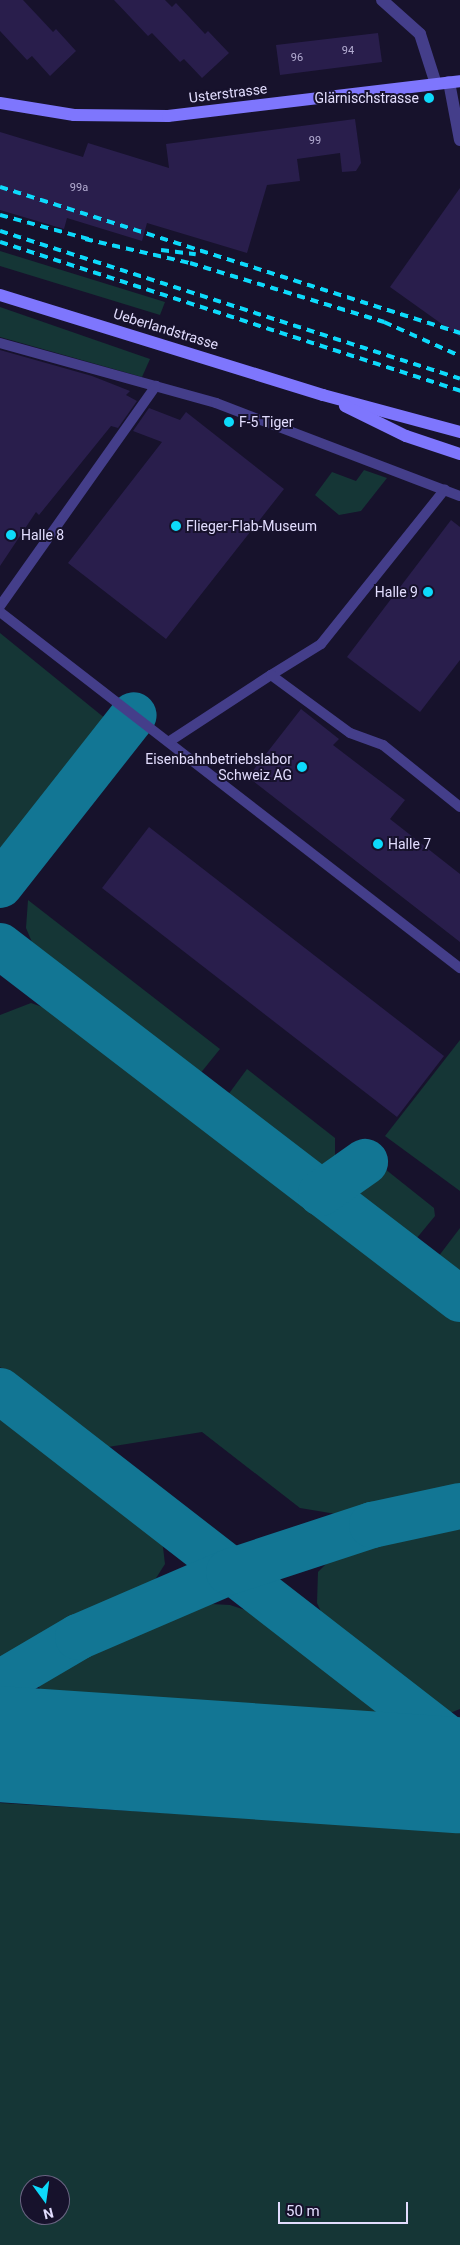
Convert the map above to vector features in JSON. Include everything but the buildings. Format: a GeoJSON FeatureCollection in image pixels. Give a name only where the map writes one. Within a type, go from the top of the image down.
{"type":"FeatureCollection","features":[{"type":"Feature","properties":{"kind":"main road","name":"Usterstrasse"},"geometry":{"type":"LineString","coordinates":[[0,103],[74,115],[168,116],[449,82]]}},
{"type":"Feature","properties":{"kind":"main road","name":"Ueberlandstrasse"},"geometry":{"type":"LineString","coordinates":[[0,295],[323,394],[460,432]]}},
{"type":"Feature","properties":{"kind":"main road","name":"Ueberlandstrasse"},"geometry":{"type":"LineString","coordinates":[[323,394],[406,436],[460,454]]}},
{"type":"Feature","properties":{"kind":"street"},"geometry":{"type":"LineString","coordinates":[[382,0],[420,34],[449,82],[460,140]]}},
{"type":"Feature","properties":{"kind":"lane"},"geometry":{"type":"LineString","coordinates":[[0,343],[216,403],[460,496]]}},
{"type":"Feature","properties":{"kind":"lane"},"geometry":{"type":"LineString","coordinates":[[0,606],[156,386]]}},
{"type":"Feature","properties":{"kind":"lane"},"geometry":{"type":"LineString","coordinates":[[170,741],[321,644],[445,489]]}},
{"type":"Feature","properties":{"kind":"lane"},"geometry":{"type":"LineString","coordinates":[[0,612],[170,741],[460,968]]}},
{"type":"Feature","properties":{"kind":"lane"},"geometry":{"type":"LineString","coordinates":[[271,675],[350,733],[383,745],[460,807]]}},
{"type":"Feature","properties":{"kind":"green space"},"geometry":{"type":"Polygon","coordinates":[[[0,251],[165,302],[160,315],[0,266],[0,251]]]}},
{"type":"Feature","properties":{"kind":"green space"},"geometry":{"type":"Polygon","coordinates":[[[0,307],[150,359],[142,377],[0,337],[0,307]]]}},
{"type":"Feature","properties":{"kind":"green space"},"geometry":{"type":"Polygon","coordinates":[[[364,470],[387,478],[361,511],[339,515],[315,495],[332,472],[356,481],[364,470]]]}},
{"type":"Feature","properties":{"kind":"green space"},"geometry":{"type":"Polygon","coordinates":[[[0,633],[117,728],[0,875],[0,633]]]}},
{"type":"Feature","properties":{"kind":"green space"},"geometry":{"type":"Polygon","coordinates":[[[28,900],[220,1049],[195,1080],[37,954],[26,928],[28,900]]]}},
{"type":"Feature","properties":{"kind":"green space"},"geometry":{"type":"Polygon","coordinates":[[[31,1003],[71,1017],[460,1316],[460,1494],[348,1516],[300,1508],[202,1432],[108,1447],[0,1367],[0,1015],[31,1003]]]}},
{"type":"Feature","properties":{"kind":"green space"},"geometry":{"type":"Polygon","coordinates":[[[460,1040],[460,1191],[385,1136],[460,1040]]]}},
{"type":"Feature","properties":{"kind":"green space"},"geometry":{"type":"Polygon","coordinates":[[[247,1069],[335,1138],[335,1159],[328,1166],[308,1165],[225,1099],[247,1069]]]}},
{"type":"Feature","properties":{"kind":"green space"},"geometry":{"type":"Polygon","coordinates":[[[375,1161],[434,1208],[435,1216],[416,1239],[413,1237],[410,1242],[363,1204],[357,1187],[357,1176],[365,1162],[370,1166],[375,1161]]]}},
{"type":"Feature","properties":{"kind":"green space"},"geometry":{"type":"Polygon","coordinates":[[[460,1228],[460,1280],[435,1261],[460,1228]]]}},
{"type":"Feature","properties":{"kind":"green space"},"geometry":{"type":"Polygon","coordinates":[[[0,1416],[155,1531],[162,1539],[165,1564],[151,1586],[0,1662],[0,1416]]]}},
{"type":"Feature","properties":{"kind":"green space"},"geometry":{"type":"Polygon","coordinates":[[[460,1517],[460,1709],[450,1713],[418,1702],[328,1627],[317,1603],[318,1572],[340,1550],[460,1517]]]}},
{"type":"Feature","properties":{"kind":"green space"},"geometry":{"type":"Polygon","coordinates":[[[192,1603],[230,1605],[264,1616],[384,1706],[386,1717],[44,1701],[38,1684],[101,1646],[192,1603]]]}},
{"type":"Feature","properties":{"kind":"green space"},"geometry":{"type":"Polygon","coordinates":[[[0,1803],[460,1831],[460,2245],[0,2245],[0,1803]]]}},
{"type":"Feature","properties":{"kind":"taxiway"},"geometry":{"type":"LineString","coordinates":[[0,885],[134,715]]}},
{"type":"Feature","properties":{"kind":"taxiway"},"geometry":{"type":"LineString","coordinates":[[0,946],[460,1299]]}},
{"type":"Feature","properties":{"kind":"taxiway"},"geometry":{"type":"LineString","coordinates":[[321,1193],[365,1162]]}},
{"type":"Feature","properties":{"kind":"taxiway"},"geometry":{"type":"LineString","coordinates":[[0,1391],[460,1748]]}},
{"type":"Feature","properties":{"kind":"taxiway"},"geometry":{"type":"LineString","coordinates":[[0,1683],[78,1637],[229,1572],[372,1525],[460,1506]]}},
{"type":"Feature","properties":{"kind":"runway"},"geometry":{"type":"LineString","coordinates":[[0,1744],[460,1775]]}},
{"type":"Feature","properties":{"kind":"railway"},"geometry":{"type":"LineString","coordinates":[[0,187],[460,333]]}},
{"type":"Feature","properties":{"kind":"railway"},"geometry":{"type":"LineString","coordinates":[[0,215],[92,240]]}},
{"type":"Feature","properties":{"kind":"railway"},"geometry":{"type":"LineString","coordinates":[[0,231],[460,379]]}},
{"type":"Feature","properties":{"kind":"railway"},"geometry":{"type":"LineString","coordinates":[[85,239],[190,263],[384,322],[460,356]]}},
{"type":"Feature","properties":{"kind":"railway"},"geometry":{"type":"LineString","coordinates":[[0,242],[460,391]]}},
{"type":"Feature","properties":{"kind":"railway"},"geometry":{"type":"LineString","coordinates":[[161,250],[196,254]]}},
{"type":"Feature","properties":{"kind":"place","name":"Glärnischstrasse"},"geometry":{"type":"Point","coordinates":[429,98]}},
{"type":"Feature","properties":{"kind":"place","name":"F-5 Tiger"},"geometry":{"type":"Point","coordinates":[229,422]}},
{"type":"Feature","properties":{"kind":"place","name":"Flieger-Flab-Museum"},"geometry":{"type":"Point","coordinates":[176,526]}},
{"type":"Feature","properties":{"kind":"place","name":"Halle 8"},"geometry":{"type":"Point","coordinates":[11,535]}},
{"type":"Feature","properties":{"kind":"place","name":"Halle 9"},"geometry":{"type":"Point","coordinates":[428,592]}},
{"type":"Feature","properties":{"kind":"place","name":"Eisenbahnbetriebslabor Schweiz AG"},"geometry":{"type":"Point","coordinates":[302,767]}},
{"type":"Feature","properties":{"kind":"place","name":"Halle 7"},"geometry":{"type":"Point","coordinates":[378,844]}}]}
